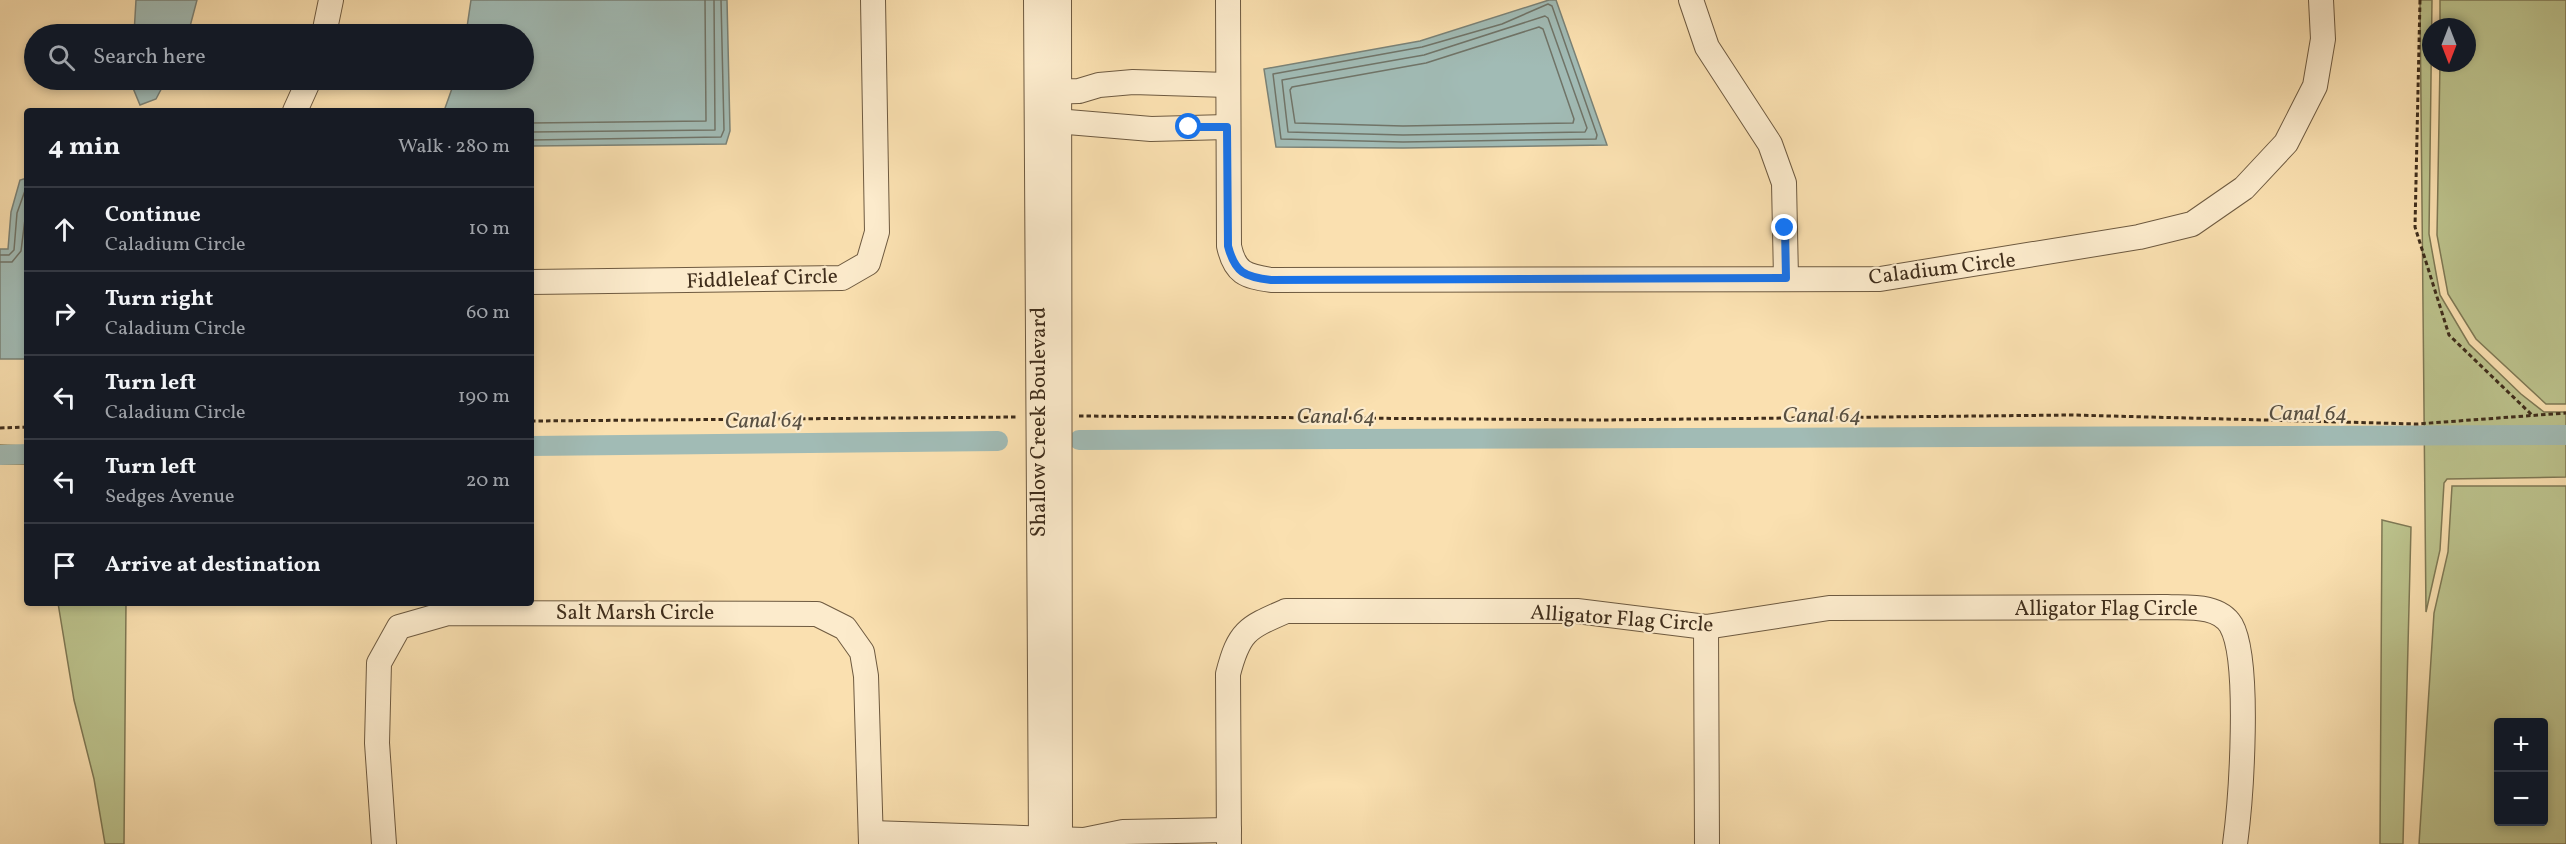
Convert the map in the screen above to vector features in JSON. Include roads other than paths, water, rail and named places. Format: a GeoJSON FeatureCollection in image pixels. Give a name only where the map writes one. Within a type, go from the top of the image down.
{"type":"FeatureCollection","features":[{"type":"Feature","properties":{"kind":"street"},"geometry":{"type":"LineString","coordinates":[[326,24],[332,0]]}},
{"type":"Feature","properties":{"kind":"street","name":"Fiddleleaf Circle"},"geometry":{"type":"LineString","coordinates":[[534,282],[842,278],[868,263],[877,232],[873,0]]}},
{"type":"Feature","properties":{"kind":"street","name":"Shallow Creek Boulevard"},"geometry":{"type":"LineString","coordinates":[[1036,0],[1047,92],[1051,842]]}},
{"type":"Feature","properties":{"kind":"street","name":"Shallow Creek Boulevard"},"geometry":{"type":"LineString","coordinates":[[1047,92],[1059,0]]}},
{"type":"Feature","properties":{"kind":"street","name":"Caladium Circle"},"geometry":{"type":"LineString","coordinates":[[1228,0],[1228,246],[1232,262],[1247,277],[1271,280],[1880,279],[1923,274],[2139,237],[2192,224],[2244,188],[2286,143],[2315,86],[2323,39],[2321,0]]}},
{"type":"Feature","properties":{"kind":"street"},"geometry":{"type":"LineString","coordinates":[[1691,0],[1707,47],[1770,144],[1784,183],[1786,278]]}},
{"type":"Feature","properties":{"kind":"street"},"geometry":{"type":"LineString","coordinates":[[1047,92],[1079,92],[1099,85],[1133,82],[1227,85]]}},
{"type":"Feature","properties":{"kind":"street"},"geometry":{"type":"LineString","coordinates":[[296,108],[304,90]]}},
{"type":"Feature","properties":{"kind":"street"},"geometry":{"type":"LineString","coordinates":[[1047,120],[1151,129],[1227,127]]}},
{"type":"Feature","properties":{"kind":"street","name":"Alligator Flag Circle"},"geometry":{"type":"LineString","coordinates":[[1051,842],[1084,840],[1123,832],[1229,837],[1228,674],[1235,648],[1251,627],[1286,610],[1577,611],[1706,627],[1829,608],[2208,609],[2230,624],[2242,658],[2240,803],[2235,844]]}},
{"type":"Feature","properties":{"kind":"street","name":"Salt Marsh Circle"},"geometry":{"type":"LineString","coordinates":[[384,844],[377,743],[379,663],[399,627],[448,613],[818,614],[845,628],[862,652],[867,676],[871,839],[968,834],[1051,842]]}},
{"type":"Feature","properties":{"kind":"street"},"geometry":{"type":"LineString","coordinates":[[1706,627],[1707,844]]}},
{"type":"Feature","properties":{"kind":"water"},"geometry":{"type":"Polygon","coordinates":[[[136,0],[197,0],[191,24],[135,24],[136,0]]]}},
{"type":"Feature","properties":{"kind":"water"},"geometry":{"type":"Polygon","coordinates":[[[471,0],[727,0],[730,131],[726,144],[534,146],[534,108],[445,108],[451,90],[534,90],[534,24],[467,24],[471,0]]]}},
{"type":"Feature","properties":{"kind":"water"},"geometry":{"type":"Polygon","coordinates":[[[1549,0],[1556,0],[1607,145],[1276,147],[1264,69],[1420,41],[1549,0]]]}},
{"type":"Feature","properties":{"kind":"water"},"geometry":{"type":"Polygon","coordinates":[[[134,90],[161,90],[156,99],[140,105],[134,90]]]}},
{"type":"Feature","properties":{"kind":"water"},"geometry":{"type":"Polygon","coordinates":[[[24,179],[24,359],[0,359],[0,249],[8,249],[11,212],[20,180],[24,179]]]}},
{"type":"Feature","properties":{"kind":"waterway","name":"Canal 64"},"geometry":{"type":"LineString","coordinates":[[1079,440],[2566,435]]}},
{"type":"Feature","properties":{"kind":"waterway","name":"Canal 64"},"geometry":{"type":"LineString","coordinates":[[534,446],[998,441]]}},
{"type":"Feature","properties":{"kind":"waterway","name":"Canal 64"},"geometry":{"type":"LineString","coordinates":[[0,455],[24,454]]}}]}
